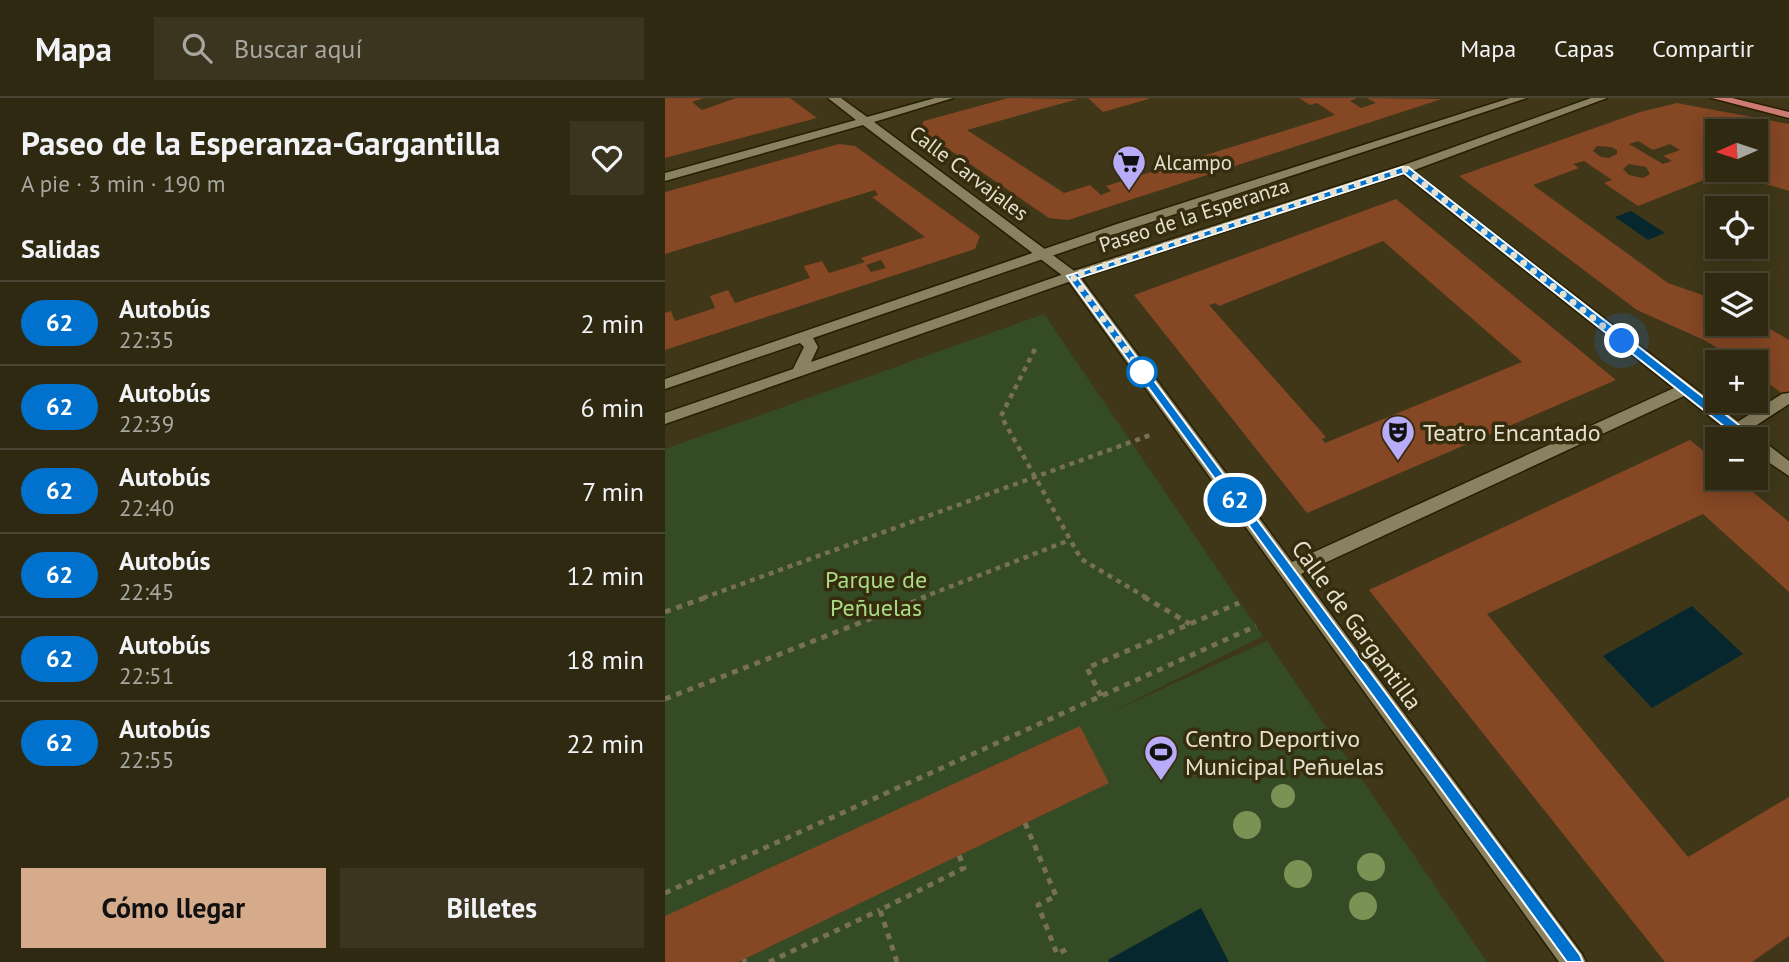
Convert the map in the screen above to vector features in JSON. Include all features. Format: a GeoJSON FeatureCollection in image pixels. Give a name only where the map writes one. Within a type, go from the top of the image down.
{"type":"FeatureCollection","features":[{"type":"Feature","properties":{"kind":"main road"},"geometry":{"type":"LineString","coordinates":[[1718,98],[1789,115]]}},
{"type":"Feature","properties":{"kind":"main road"},"geometry":{"type":"LineString","coordinates":[[1762,98],[1789,105]]}},
{"type":"Feature","properties":{"kind":"street","name":"Calle Carvajales"},"geometry":{"type":"LineString","coordinates":[[834,98],[1046,255]]}},
{"type":"Feature","properties":{"kind":"street"},"geometry":{"type":"LineString","coordinates":[[665,177],[947,98]]}},
{"type":"Feature","properties":{"kind":"street","name":"Paseo de la Esperanza"},"geometry":{"type":"LineString","coordinates":[[665,384],[1135,223],[1521,98]]}},
{"type":"Feature","properties":{"kind":"street","name":"Paseo de la Esperanza"},"geometry":{"type":"LineString","coordinates":[[665,419],[1072,276],[1405,169],[1601,98]]}},
{"type":"Feature","properties":{"kind":"street"},"geometry":{"type":"LineString","coordinates":[[1405,169],[1733,427]]}},
{"type":"Feature","properties":{"kind":"street","name":"Calle de Gargantilla"},"geometry":{"type":"LineString","coordinates":[[1046,255],[1072,276],[1574,962]]}},
{"type":"Feature","properties":{"kind":"street"},"geometry":{"type":"LineString","coordinates":[[800,372],[811,347],[804,337]]}},
{"type":"Feature","properties":{"kind":"street"},"geometry":{"type":"LineString","coordinates":[[1287,572],[1684,390]]}},
{"type":"Feature","properties":{"kind":"street"},"geometry":{"type":"LineString","coordinates":[[1753,427],[1787,398]]}},
{"type":"Feature","properties":{"kind":"street"},"geometry":{"type":"LineString","coordinates":[[1768,454],[1789,470]]}},
{"type":"Feature","properties":{"kind":"path"},"geometry":{"type":"LineString","coordinates":[[1035,349],[1001,416],[1035,478],[1081,559],[1190,624]]}},
{"type":"Feature","properties":{"kind":"path"},"geometry":{"type":"LineString","coordinates":[[665,612],[1132,442]]}},
{"type":"Feature","properties":{"kind":"path"},"geometry":{"type":"LineString","coordinates":[[665,699],[1070,540]]}},
{"type":"Feature","properties":{"kind":"path"},"geometry":{"type":"LineString","coordinates":[[1101,696],[1087,668],[1239,603]]}},
{"type":"Feature","properties":{"kind":"path"},"geometry":{"type":"LineString","coordinates":[[665,893],[1255,626]]}},
{"type":"Feature","properties":{"kind":"path"},"geometry":{"type":"LineString","coordinates":[[1025,824],[1056,896],[1038,905],[1057,954],[1067,948]]}},
{"type":"Feature","properties":{"kind":"path"},"geometry":{"type":"LineString","coordinates":[[769,962],[964,868],[959,855]]}},
{"type":"Feature","properties":{"kind":"path"},"geometry":{"type":"LineString","coordinates":[[880,910],[897,962]]}},
{"type":"Feature","properties":{"kind":"green space","name":"Parque de Peñuelas"},"geometry":{"type":"Polygon","coordinates":[[[1044,314],[1263,636],[1109,713],[1267,641],[1487,962],[665,962],[665,449],[1044,314]]]}},
{"type":"Feature","properties":{"kind":"water"},"geometry":{"type":"Polygon","coordinates":[[[1631,211],[1665,233],[1648,240],[1615,217],[1631,211]]]}},
{"type":"Feature","properties":{"kind":"water"},"geometry":{"type":"Polygon","coordinates":[[[1692,606],[1743,654],[1652,708],[1603,656],[1692,606]]]}},
{"type":"Feature","properties":{"kind":"water"},"geometry":{"type":"Polygon","coordinates":[[[1201,908],[1229,962],[1109,962],[1108,960],[1201,908]]]}},
{"type":"Feature","properties":{"kind":"building"},"geometry":{"type":"Polygon","coordinates":[[[665,98],[704,98],[692,102],[702,110],[736,98],[790,98],[817,118],[665,158],[665,98]]]}},
{"type":"Feature","properties":{"kind":"building"},"geometry":{"type":"Polygon","coordinates":[[[1008,98],[1078,99],[967,130],[1064,193],[1090,185],[1101,195],[1111,191],[1106,186],[1335,115],[1317,103],[1310,105],[1299,98],[1357,98],[1350,101],[1361,108],[1376,103],[1367,98],[1442,99],[1068,220],[1049,218],[919,129],[924,121],[1008,98]]]}},
{"type":"Feature","properties":{"kind":"building"},"geometry":{"type":"Polygon","coordinates":[[[1088,98],[1149,98],[1149,99],[1103,112],[1088,98]]]}},
{"type":"Feature","properties":{"kind":"building"},"geometry":{"type":"Polygon","coordinates":[[[1677,103],[1762,119],[1705,119],[1705,180],[1638,206],[1604,183],[1612,180],[1584,161],[1573,164],[1579,168],[1533,185],[1668,283],[1705,296],[1705,336],[1768,336],[1768,328],[1789,340],[1789,399],[1768,383],[1768,350],[1721,350],[1637,310],[1459,176],[1640,112],[1677,103]],[[1638,141],[1629,144],[1663,164],[1672,161],[1663,156],[1680,150],[1670,144],[1653,150],[1638,141]],[[1597,146],[1593,151],[1601,157],[1609,158],[1617,154],[1617,150],[1611,147],[1597,146]],[[1629,164],[1623,169],[1629,175],[1643,178],[1650,174],[1646,167],[1629,164]]]}},
{"type":"Feature","properties":{"kind":"building"},"geometry":{"type":"Polygon","coordinates":[[[1768,120],[1789,124],[1789,191],[1758,182],[1768,182],[1768,120]]]}},
{"type":"Feature","properties":{"kind":"building"},"geometry":{"type":"Polygon","coordinates":[[[839,144],[855,146],[980,236],[975,249],[665,350],[665,313],[671,311],[675,321],[715,308],[710,296],[728,290],[735,303],[810,278],[804,266],[822,261],[829,273],[865,262],[861,258],[925,237],[872,197],[878,195],[875,190],[665,254],[665,192],[839,144]],[[881,260],[866,265],[871,272],[886,268],[881,260]]]}},
{"type":"Feature","properties":{"kind":"building"},"geometry":{"type":"Polygon","coordinates":[[[1396,199],[1616,380],[1307,513],[1134,295],[1396,199]],[[1383,241],[1219,306],[1216,303],[1209,305],[1326,437],[1322,439],[1325,443],[1522,362],[1383,241]]]}},
{"type":"Feature","properties":{"kind":"building"},"geometry":{"type":"Polygon","coordinates":[[[1690,440],[1705,452],[1705,490],[1750,490],[1789,522],[1789,592],[1703,514],[1487,614],[1688,857],[1789,797],[1789,936],[1752,962],[1665,962],[1369,590],[1690,440]]]}},
{"type":"Feature","properties":{"kind":"building"},"geometry":{"type":"Polygon","coordinates":[[[1080,726],[1109,783],[738,962],[665,962],[665,916],[1080,726]]]}},
{"type":"Feature","properties":{"kind":"bus line","name":"62"},"geometry":{"type":"LineString","coordinates":[[1574,962],[1072,276],[1405,169],[1733,427]]}},
{"type":"Feature","properties":{"kind":"place","name":"Alcampo"},"geometry":{"type":"Point","coordinates":[1129,192]}},
{"type":"Feature","properties":{"kind":"place","name":"Teatro Encantado"},"geometry":{"type":"Point","coordinates":[1398,462]}},
{"type":"Feature","properties":{"kind":"place","name":"Centro Deportivo Municipal Peñuelas"},"geometry":{"type":"Point","coordinates":[1161,782]}},
{"type":"Feature","properties":{"kind":"route"},"geometry":{"type":"LineString","coordinates":[[1142,372],[1145,376],[1072,276],[1405,169],[1622,341]]}}]}
